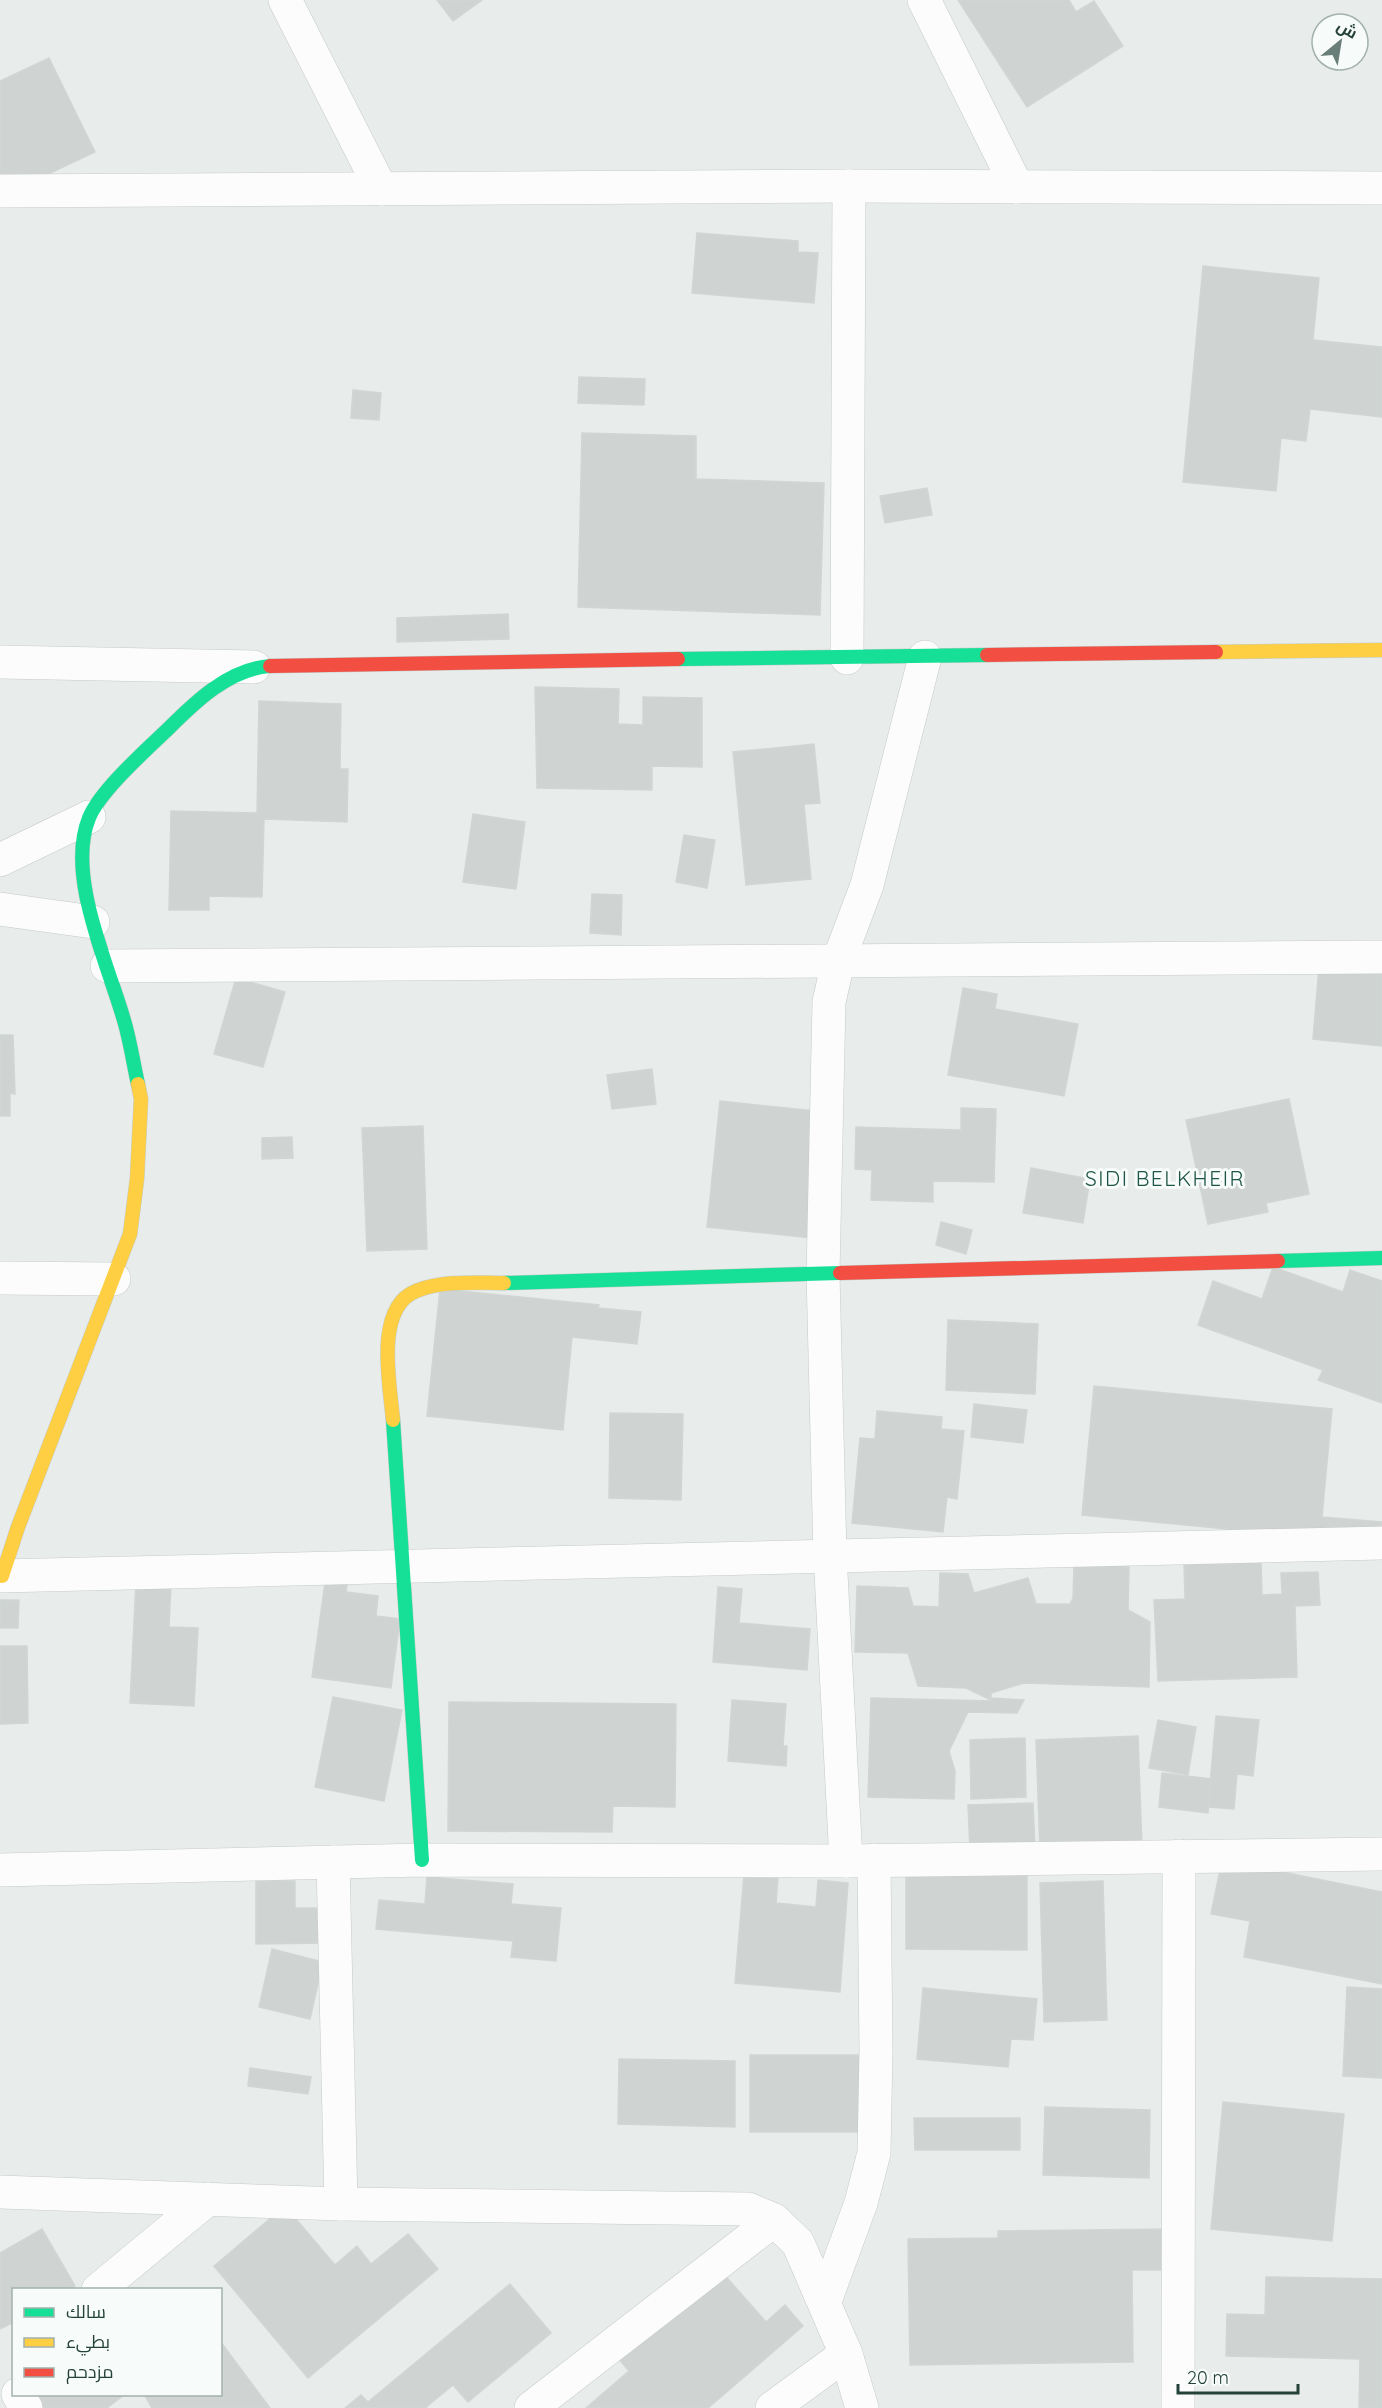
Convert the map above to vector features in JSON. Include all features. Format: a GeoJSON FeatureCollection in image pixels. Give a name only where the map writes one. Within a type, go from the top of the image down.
{"type":"FeatureCollection","features":[{"type":"Feature","properties":{"kind":"street"},"geometry":{"type":"LineString","coordinates":[[285,0],[381,189]]}},
{"type":"Feature","properties":{"kind":"street"},"geometry":{"type":"LineString","coordinates":[[924,0],[1017,187]]}},
{"type":"Feature","properties":{"kind":"street"},"geometry":{"type":"LineString","coordinates":[[847,658],[849,186]]}},
{"type":"Feature","properties":{"kind":"street"},"geometry":{"type":"LineString","coordinates":[[0,191],[849,186],[1382,188]]}},
{"type":"Feature","properties":{"kind":"street"},"geometry":{"type":"LineString","coordinates":[[0,662],[254,667],[1382,650]]}},
{"type":"Feature","properties":{"kind":"street"},"geometry":{"type":"LineString","coordinates":[[825,2301],[861,2203],[874,2153],[876,2051],[830,1554],[823,1274],[829,1002],[838,962],[867,885],[925,657]]}},
{"type":"Feature","properties":{"kind":"street"},"geometry":{"type":"LineString","coordinates":[[254,667],[229,678],[189,708],[119,777],[89,817],[84,843],[84,891],[124,1019],[141,1099],[137,1179],[130,1234],[1,1576],[830,1554],[1382,1543]]}},
{"type":"Feature","properties":{"kind":"street"},"geometry":{"type":"LineString","coordinates":[[0,860],[89,817]]}},
{"type":"Feature","properties":{"kind":"street"},"geometry":{"type":"LineString","coordinates":[[0,909],[93,922]]}},
{"type":"Feature","properties":{"kind":"street"},"geometry":{"type":"LineString","coordinates":[[107,966],[1382,957]]}},
{"type":"Feature","properties":{"kind":"street"},"geometry":{"type":"LineString","coordinates":[[422,1860],[387,1335],[398,1304],[415,1289],[453,1284],[1382,1258]]}},
{"type":"Feature","properties":{"kind":"street"},"geometry":{"type":"LineString","coordinates":[[0,1278],[114,1278]]}},
{"type":"Feature","properties":{"kind":"street"},"geometry":{"type":"LineString","coordinates":[[0,1870],[422,1860],[860,1860],[1382,1854]]}},
{"type":"Feature","properties":{"kind":"street"},"geometry":{"type":"LineString","coordinates":[[1178,2408],[1179,1856]]}},
{"type":"Feature","properties":{"kind":"street"},"geometry":{"type":"LineString","coordinates":[[333,1862],[341,2204]]}},
{"type":"Feature","properties":{"kind":"street"},"geometry":{"type":"LineString","coordinates":[[0,2193],[341,2204],[748,2209],[774,2220],[798,2243],[846,2354],[861,2408]]}},
{"type":"Feature","properties":{"kind":"street"},"geometry":{"type":"LineString","coordinates":[[99,2288],[208,2199]]}},
{"type":"Feature","properties":{"kind":"street"},"geometry":{"type":"LineString","coordinates":[[531,2408],[774,2220]]}},
{"type":"Feature","properties":{"kind":"street"},"geometry":{"type":"LineString","coordinates":[[772,2408],[846,2354]]}},
{"type":"Feature","properties":{"kind":"building"},"geometry":{"type":"Polygon","coordinates":[[[437,0],[482,0],[453,21],[437,0]]]}},
{"type":"Feature","properties":{"kind":"building"},"geometry":{"type":"Polygon","coordinates":[[[958,0],[1069,0],[1076,12],[1094,1],[1123,46],[1027,107],[958,0]]]}},
{"type":"Feature","properties":{"kind":"building"},"geometry":{"type":"Polygon","coordinates":[[[49,58],[95,152],[0,197],[0,81],[49,58]]]}},
{"type":"Feature","properties":{"kind":"building"},"geometry":{"type":"Polygon","coordinates":[[[697,233],[798,241],[798,252],[818,253],[814,303],[692,293],[697,233]]]}},
{"type":"Feature","properties":{"kind":"building"},"geometry":{"type":"Polygon","coordinates":[[[1203,266],[1319,278],[1313,340],[1382,347],[1382,417],[1310,409],[1306,441],[1281,438],[1276,491],[1183,482],[1203,266]]]}},
{"type":"Feature","properties":{"kind":"building"},"geometry":{"type":"Polygon","coordinates":[[[579,377],[645,379],[644,405],[578,403],[579,377]]]}},
{"type":"Feature","properties":{"kind":"building"},"geometry":{"type":"Polygon","coordinates":[[[353,390],[381,393],[379,420],[351,418],[353,390]]]}},
{"type":"Feature","properties":{"kind":"building"},"geometry":{"type":"Polygon","coordinates":[[[582,433],[696,436],[696,479],[824,483],[820,615],[578,607],[582,433]]]}},
{"type":"Feature","properties":{"kind":"building"},"geometry":{"type":"Polygon","coordinates":[[[927,488],[932,515],[885,523],[880,496],[927,488]]]}},
{"type":"Feature","properties":{"kind":"building"},"geometry":{"type":"Polygon","coordinates":[[[508,614],[509,639],[397,642],[397,618],[508,614]]]}},
{"type":"Feature","properties":{"kind":"building"},"geometry":{"type":"Polygon","coordinates":[[[535,687],[619,689],[618,724],[643,725],[643,697],[702,698],[702,767],[652,766],[652,790],[537,788],[535,687]]]}},
{"type":"Feature","properties":{"kind":"building"},"geometry":{"type":"Polygon","coordinates":[[[259,701],[341,704],[340,769],[348,769],[347,822],[264,819],[262,897],[209,896],[209,910],[169,910],[171,811],[257,813],[259,701]]]}},
{"type":"Feature","properties":{"kind":"building"},"geometry":{"type":"Polygon","coordinates":[[[814,744],[820,803],[804,804],[811,879],[746,885],[733,752],[814,744]]]}},
{"type":"Feature","properties":{"kind":"building"},"geometry":{"type":"Polygon","coordinates":[[[473,814],[525,822],[516,889],[463,882],[473,814]]]}},
{"type":"Feature","properties":{"kind":"building"},"geometry":{"type":"Polygon","coordinates":[[[684,835],[715,840],[707,888],[676,882],[684,835]]]}},
{"type":"Feature","properties":{"kind":"building"},"geometry":{"type":"Polygon","coordinates":[[[592,894],[622,895],[621,935],[590,933],[592,894]]]}},
{"type":"Feature","properties":{"kind":"building"},"geometry":{"type":"Polygon","coordinates":[[[1319,967],[1382,973],[1382,1046],[1313,1039],[1319,967]]]}},
{"type":"Feature","properties":{"kind":"building"},"geometry":{"type":"Polygon","coordinates":[[[236,978],[285,992],[263,1067],[214,1054],[236,978]]]}},
{"type":"Feature","properties":{"kind":"building"},"geometry":{"type":"Polygon","coordinates":[[[963,988],[997,994],[995,1009],[1078,1024],[1064,1096],[948,1075],[963,988]]]}},
{"type":"Feature","properties":{"kind":"building"},"geometry":{"type":"Polygon","coordinates":[[[0,1035],[13,1035],[15,1094],[10,1093],[10,1116],[0,1116],[0,1035]]]}},
{"type":"Feature","properties":{"kind":"building"},"geometry":{"type":"Polygon","coordinates":[[[652,1069],[656,1104],[612,1109],[607,1075],[652,1069]]]}},
{"type":"Feature","properties":{"kind":"building"},"geometry":{"type":"Polygon","coordinates":[[[1289,1099],[1309,1194],[1266,1203],[1268,1212],[1208,1224],[1186,1120],[1289,1099]]]}},
{"type":"Feature","properties":{"kind":"building"},"geometry":{"type":"Polygon","coordinates":[[[720,1101],[834,1113],[831,1240],[707,1227],[720,1101]]]}},
{"type":"Feature","properties":{"kind":"building"},"geometry":{"type":"Polygon","coordinates":[[[961,1108],[996,1109],[994,1182],[933,1181],[933,1202],[871,1200],[872,1170],[855,1169],[856,1127],[961,1130],[961,1108]]]}},
{"type":"Feature","properties":{"kind":"building"},"geometry":{"type":"Polygon","coordinates":[[[423,1126],[427,1249],[367,1251],[362,1128],[423,1126]]]}},
{"type":"Feature","properties":{"kind":"building"},"geometry":{"type":"Polygon","coordinates":[[[292,1137],[293,1158],[262,1159],[262,1138],[292,1137]]]}},
{"type":"Feature","properties":{"kind":"building"},"geometry":{"type":"Polygon","coordinates":[[[1031,1168],[1090,1179],[1083,1223],[1023,1213],[1031,1168]]]}},
{"type":"Feature","properties":{"kind":"building"},"geometry":{"type":"Polygon","coordinates":[[[941,1222],[972,1230],[966,1254],[936,1245],[941,1222]]]}},
{"type":"Feature","properties":{"kind":"building"},"geometry":{"type":"Polygon","coordinates":[[[1273,1267],[1343,1292],[1350,1270],[1382,1281],[1382,1403],[1318,1380],[1323,1370],[1198,1325],[1213,1281],[1262,1299],[1273,1267]]]}},
{"type":"Feature","properties":{"kind":"building"},"geometry":{"type":"Polygon","coordinates":[[[440,1289],[599,1305],[598,1308],[641,1312],[637,1344],[572,1337],[563,1430],[427,1416],[440,1289]]]}},
{"type":"Feature","properties":{"kind":"building"},"geometry":{"type":"Polygon","coordinates":[[[948,1320],[1038,1324],[1035,1394],[946,1390],[948,1320]]]}},
{"type":"Feature","properties":{"kind":"building"},"geometry":{"type":"Polygon","coordinates":[[[1094,1386],[1332,1409],[1322,1517],[1382,1522],[1382,1544],[1082,1515],[1094,1386]]]}},
{"type":"Feature","properties":{"kind":"building"},"geometry":{"type":"Polygon","coordinates":[[[974,1404],[1027,1410],[1023,1443],[971,1437],[974,1404]]]}},
{"type":"Feature","properties":{"kind":"building"},"geometry":{"type":"Polygon","coordinates":[[[877,1411],[942,1417],[941,1429],[964,1431],[957,1499],[947,1497],[943,1532],[852,1523],[860,1438],[875,1439],[877,1411]]]}},
{"type":"Feature","properties":{"kind":"building"},"geometry":{"type":"Polygon","coordinates":[[[610,1413],[683,1414],[681,1500],[609,1498],[610,1413]]]}},
{"type":"Feature","properties":{"kind":"building"},"geometry":{"type":"Polygon","coordinates":[[[1261,1561],[1262,1595],[1282,1594],[1281,1573],[1318,1572],[1320,1605],[1295,1606],[1297,1677],[1158,1681],[1154,1600],[1185,1599],[1184,1564],[1261,1561]]]}},
{"type":"Feature","properties":{"kind":"building"},"geometry":{"type":"Polygon","coordinates":[[[1074,1565],[1129,1567],[1128,1610],[1150,1622],[1149,1687],[1024,1683],[991,1693],[991,1698],[1024,1700],[1017,1713],[968,1712],[949,1751],[955,1771],[954,1799],[868,1797],[871,1698],[993,1701],[966,1688],[918,1686],[908,1653],[855,1652],[857,1586],[908,1588],[913,1606],[939,1607],[940,1573],[968,1574],[974,1593],[1028,1578],[1036,1604],[1070,1604],[1073,1598],[1074,1565]]]}},
{"type":"Feature","properties":{"kind":"building"},"geometry":{"type":"Polygon","coordinates":[[[326,1575],[348,1578],[346,1592],[378,1596],[376,1616],[400,1619],[391,1688],[312,1677],[326,1575]]]}},
{"type":"Feature","properties":{"kind":"building"},"geometry":{"type":"Polygon","coordinates":[[[136,1582],[171,1584],[169,1627],[198,1628],[194,1706],[130,1703],[136,1582]]]}},
{"type":"Feature","properties":{"kind":"building"},"geometry":{"type":"Polygon","coordinates":[[[718,1587],[742,1589],[739,1623],[810,1629],[807,1670],[713,1662],[718,1587]]]}},
{"type":"Feature","properties":{"kind":"building"},"geometry":{"type":"Polygon","coordinates":[[[0,1600],[19,1600],[18,1628],[0,1628],[0,1600]]]}},
{"type":"Feature","properties":{"kind":"building"},"geometry":{"type":"Polygon","coordinates":[[[0,1646],[27,1646],[28,1723],[0,1724],[0,1646]]]}},
{"type":"Feature","properties":{"kind":"building"},"geometry":{"type":"Polygon","coordinates":[[[333,1697],[402,1710],[384,1801],[315,1787],[333,1697]]]}},
{"type":"Feature","properties":{"kind":"building"},"geometry":{"type":"Polygon","coordinates":[[[732,1700],[786,1704],[783,1746],[787,1746],[786,1766],[728,1761],[732,1700]]]}},
{"type":"Feature","properties":{"kind":"building"},"geometry":{"type":"Polygon","coordinates":[[[449,1702],[676,1704],[675,1807],[613,1806],[612,1832],[448,1831],[449,1702]]]}},
{"type":"Feature","properties":{"kind":"building"},"geometry":{"type":"Polygon","coordinates":[[[1216,1716],[1259,1720],[1253,1776],[1237,1774],[1234,1809],[1208,1807],[1216,1716]]]}},
{"type":"Feature","properties":{"kind":"building"},"geometry":{"type":"Polygon","coordinates":[[[1158,1720],[1196,1727],[1188,1775],[1149,1768],[1158,1720]]]}},
{"type":"Feature","properties":{"kind":"building"},"geometry":{"type":"Polygon","coordinates":[[[1138,1736],[1142,1847],[1040,1851],[1036,1740],[1138,1736]]]}},
{"type":"Feature","properties":{"kind":"building"},"geometry":{"type":"Polygon","coordinates":[[[1025,1738],[1026,1797],[971,1799],[970,1740],[1025,1738]]]}},
{"type":"Feature","properties":{"kind":"building"},"geometry":{"type":"Polygon","coordinates":[[[1162,1773],[1211,1779],[1208,1813],[1159,1807],[1162,1773]]]}},
{"type":"Feature","properties":{"kind":"building"},"geometry":{"type":"Polygon","coordinates":[[[1033,1803],[1035,1850],[970,1851],[968,1805],[1033,1803]]]}},
{"type":"Feature","properties":{"kind":"building"},"geometry":{"type":"Polygon","coordinates":[[[1222,1860],[1382,1892],[1382,1984],[1244,1957],[1250,1921],[1211,1914],[1222,1860]]]}},
{"type":"Feature","properties":{"kind":"building"},"geometry":{"type":"Polygon","coordinates":[[[744,1874],[778,1877],[776,1903],[816,1907],[818,1880],[848,1883],[840,1992],[735,1983],[744,1874]]]}},
{"type":"Feature","properties":{"kind":"building"},"geometry":{"type":"Polygon","coordinates":[[[906,1875],[1027,1875],[1027,1950],[906,1949],[906,1875]]]}},
{"type":"Feature","properties":{"kind":"building"},"geometry":{"type":"Polygon","coordinates":[[[427,1877],[513,1884],[511,1904],[561,1908],[556,1961],[511,1957],[513,1941],[376,1929],[379,1900],[425,1904],[427,1877]]]}},
{"type":"Feature","properties":{"kind":"building"},"geometry":{"type":"Polygon","coordinates":[[[256,1881],[295,1881],[295,1908],[327,1908],[328,1943],[256,1944],[256,1881]]]}},
{"type":"Feature","properties":{"kind":"building"},"geometry":{"type":"Polygon","coordinates":[[[1103,1881],[1107,2020],[1044,2022],[1040,1883],[1103,1881]]]}},
{"type":"Feature","properties":{"kind":"building"},"geometry":{"type":"Polygon","coordinates":[[[272,1949],[323,1962],[310,2019],[259,2007],[272,1949]]]}},
{"type":"Feature","properties":{"kind":"building"},"geometry":{"type":"Polygon","coordinates":[[[1347,1987],[1382,1989],[1382,2078],[1343,2076],[1347,1987]]]}},
{"type":"Feature","properties":{"kind":"building"},"geometry":{"type":"Polygon","coordinates":[[[923,1988],[1037,1999],[1033,2040],[1011,2039],[1008,2067],[917,2059],[923,1988]]]}},
{"type":"Feature","properties":{"kind":"building"},"geometry":{"type":"Polygon","coordinates":[[[750,2055],[872,2055],[872,2132],[750,2132],[750,2055]]]}},
{"type":"Feature","properties":{"kind":"building"},"geometry":{"type":"Polygon","coordinates":[[[619,2059],[735,2061],[735,2127],[618,2124],[619,2059]]]}},
{"type":"Feature","properties":{"kind":"building"},"geometry":{"type":"Polygon","coordinates":[[[250,2068],[311,2077],[308,2094],[248,2086],[250,2068]]]}},
{"type":"Feature","properties":{"kind":"building"},"geometry":{"type":"Polygon","coordinates":[[[1223,2102],[1344,2114],[1332,2241],[1211,2229],[1223,2102]]]}},
{"type":"Feature","properties":{"kind":"building"},"geometry":{"type":"Polygon","coordinates":[[[1045,2107],[1150,2110],[1149,2178],[1043,2175],[1045,2107]]]}},
{"type":"Feature","properties":{"kind":"building"},"geometry":{"type":"Polygon","coordinates":[[[914,2118],[1020,2118],[1020,2150],[915,2150],[914,2118]]]}},
{"type":"Feature","properties":{"kind":"building"},"geometry":{"type":"Polygon","coordinates":[[[285,2206],[335,2265],[357,2246],[371,2264],[408,2234],[438,2269],[308,2378],[214,2266],[285,2206]]]}},
{"type":"Feature","properties":{"kind":"building"},"geometry":{"type":"Polygon","coordinates":[[[42,2229],[75,2286],[72,2288],[12,2288],[12,2323],[0,2329],[0,2253],[42,2229]]]}},
{"type":"Feature","properties":{"kind":"building"},"geometry":{"type":"Polygon","coordinates":[[[1172,2229],[1173,2270],[1132,2270],[1133,2362],[910,2365],[908,2239],[998,2238],[998,2231],[1172,2229]]]}},
{"type":"Feature","properties":{"kind":"building"},"geometry":{"type":"Polygon","coordinates":[[[721,2271],[766,2322],[785,2305],[803,2326],[708,2408],[586,2408],[629,2371],[619,2359],[721,2271]]]}},
{"type":"Feature","properties":{"kind":"building"},"geometry":{"type":"Polygon","coordinates":[[[1266,2277],[1382,2279],[1382,2408],[1359,2408],[1360,2359],[1226,2356],[1227,2314],[1265,2315],[1266,2277]]]}},
{"type":"Feature","properties":{"kind":"building"},"geometry":{"type":"Polygon","coordinates":[[[510,2284],[551,2333],[468,2402],[453,2385],[425,2408],[345,2408],[361,2395],[368,2402],[510,2284]]]}},
{"type":"Feature","properties":{"kind":"building"},"geometry":{"type":"Polygon","coordinates":[[[222,2344],[270,2408],[152,2408],[145,2396],[222,2396],[222,2344]]]}},
{"type":"Feature","properties":{"kind":"building"},"geometry":{"type":"Polygon","coordinates":[[[27,2396],[122,2396],[107,2408],[36,2408],[27,2396]]]}},
{"type":"Feature","properties":{"kind":"traffic: fast"},"geometry":{"type":"LineString","coordinates":[[678,659],[987,655]]}},
{"type":"Feature","properties":{"kind":"traffic: fast"},"geometry":{"type":"LineString","coordinates":[[138,1084],[130,1042],[99,945],[85,891],[82,865],[83,840],[89,818],[103,796],[124,771],[202,698],[214,688],[241,673],[270,666]]}},
{"type":"Feature","properties":{"kind":"traffic: fast"},"geometry":{"type":"LineString","coordinates":[[1278,1261],[1382,1258]]}},
{"type":"Feature","properties":{"kind":"traffic: fast"},"geometry":{"type":"LineString","coordinates":[[504,1283],[840,1273]]}},
{"type":"Feature","properties":{"kind":"traffic: fast"},"geometry":{"type":"LineString","coordinates":[[393,1420],[422,1860]]}},
{"type":"Feature","properties":{"kind":"traffic: slow"},"geometry":{"type":"LineString","coordinates":[[1216,652],[1382,650]]}},
{"type":"Feature","properties":{"kind":"traffic: slow"},"geometry":{"type":"LineString","coordinates":[[2,1576],[18,1527],[130,1234],[137,1179],[141,1099],[138,1084]]}},
{"type":"Feature","properties":{"kind":"traffic: slow"},"geometry":{"type":"LineString","coordinates":[[393,1420],[388,1368],[389,1330],[394,1313],[403,1300],[416,1291],[437,1285],[504,1283]]}},
{"type":"Feature","properties":{"kind":"traffic: jam"},"geometry":{"type":"LineString","coordinates":[[987,655],[1216,652]]}},
{"type":"Feature","properties":{"kind":"traffic: jam"},"geometry":{"type":"LineString","coordinates":[[270,666],[678,659]]}},
{"type":"Feature","properties":{"kind":"traffic: jam"},"geometry":{"type":"LineString","coordinates":[[840,1273],[1278,1261]]}},
{"type":"Feature","properties":{"kind":"district","name":"SIDI BELKHEIR"},"geometry":{"type":"Point","coordinates":[1165,1179]}}]}
